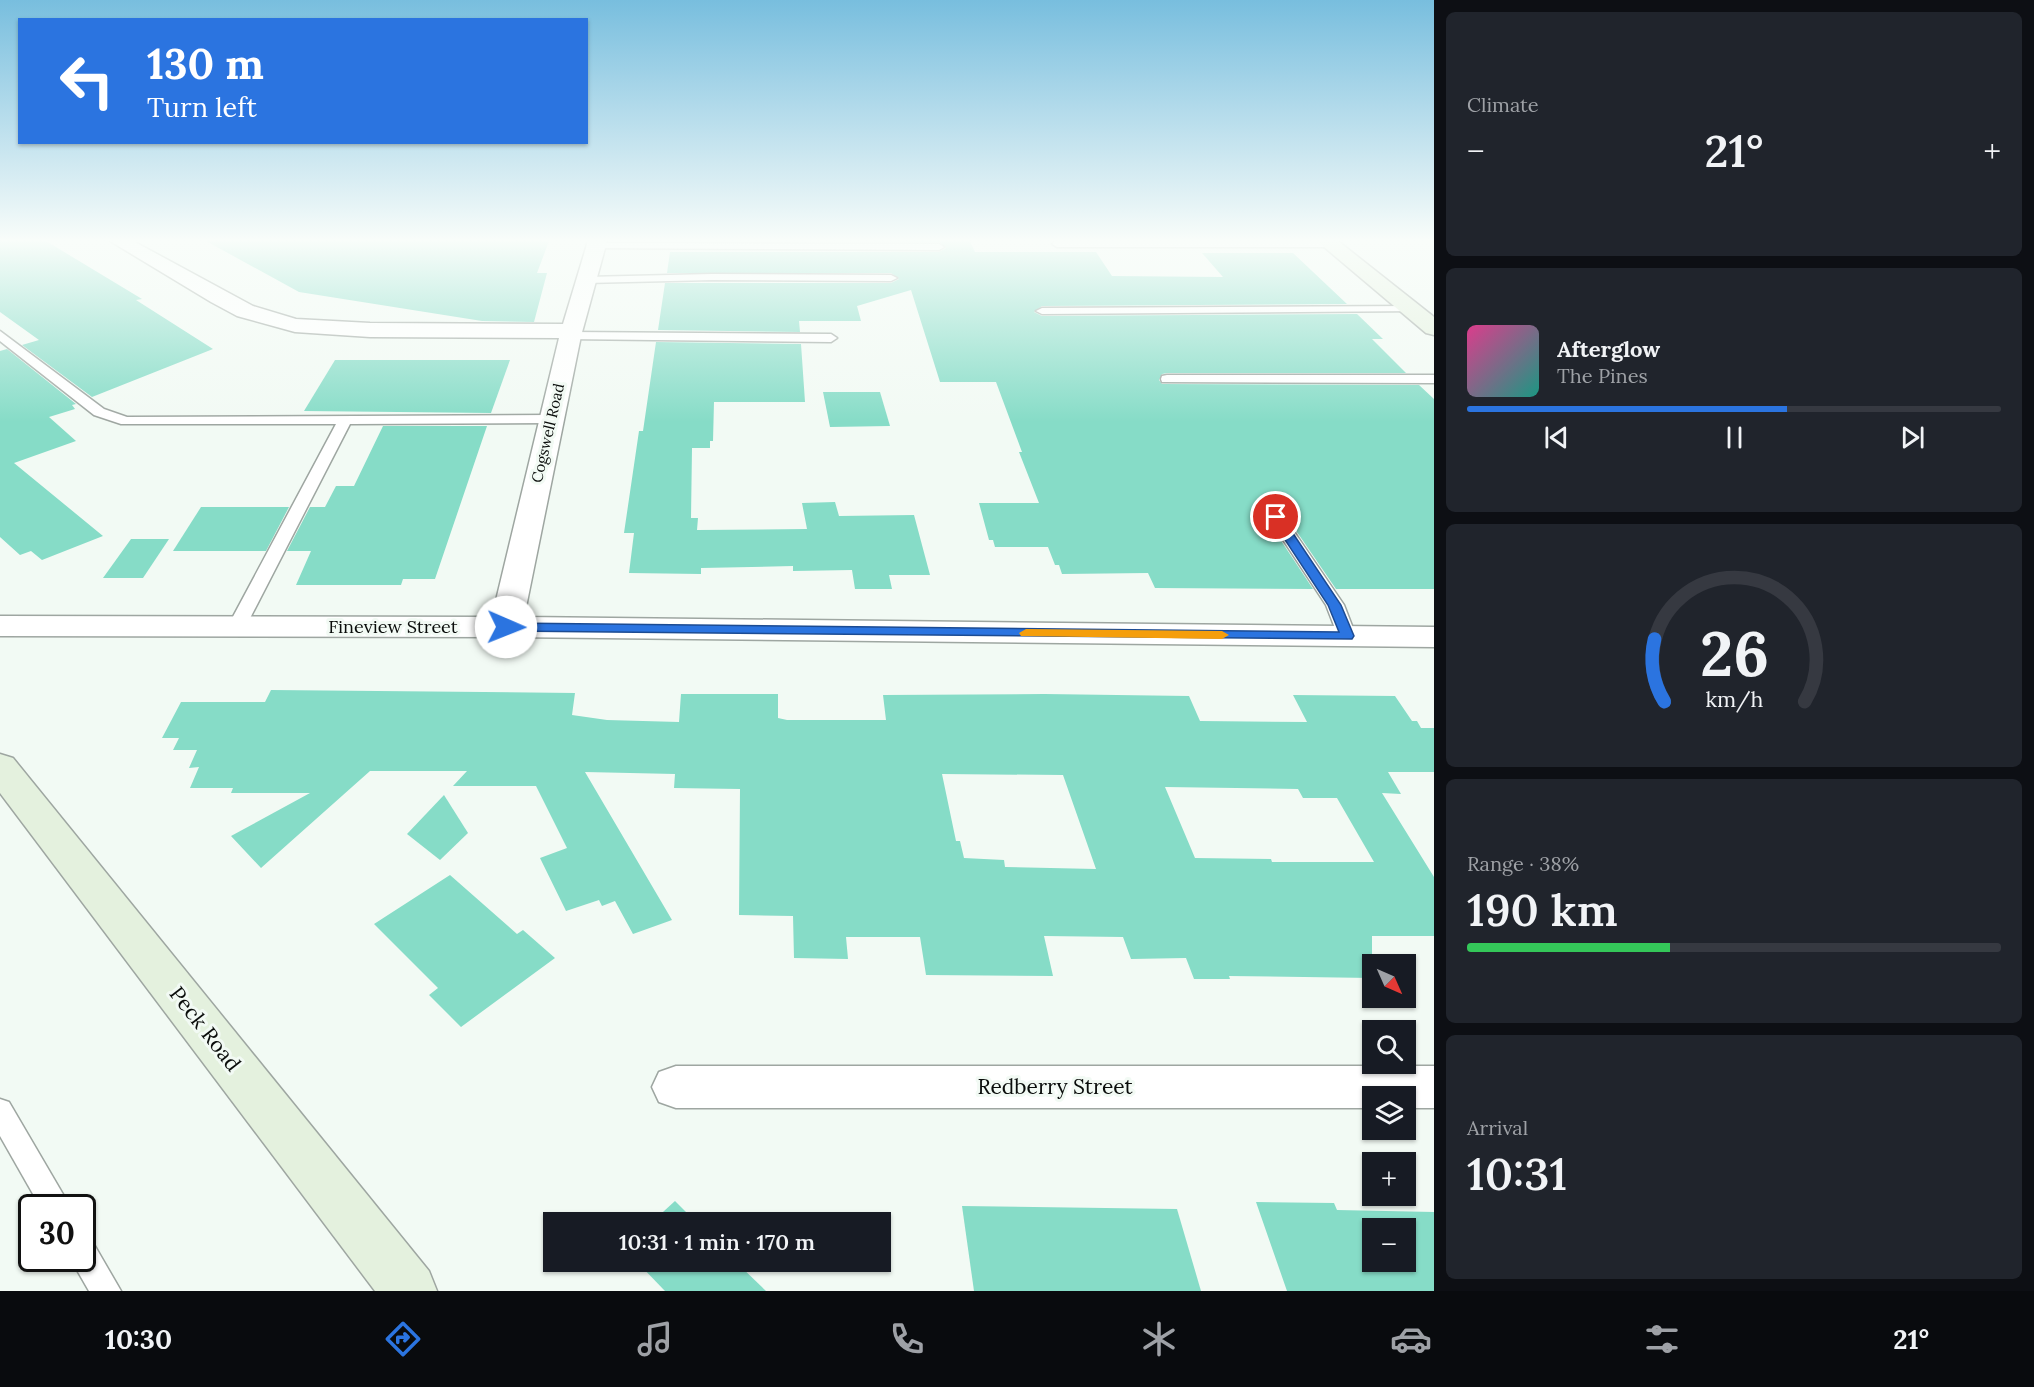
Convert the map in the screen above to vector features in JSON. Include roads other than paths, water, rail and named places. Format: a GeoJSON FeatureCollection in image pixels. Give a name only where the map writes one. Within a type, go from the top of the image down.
{"type":"FeatureCollection","features":[{"type":"Feature","properties":{"kind":"main road"},"geometry":{"type":"LineString","coordinates":[[1403,301],[1434,328]]}},
{"type":"Feature","properties":{"kind":"main road","name":"Peck Road"},"geometry":{"type":"LineString","coordinates":[[0,767],[409,1291]]}},
{"type":"Feature","properties":{"kind":"street"},"geometry":{"type":"LineString","coordinates":[[225,301],[245,311],[295,325],[370,330],[571,333]]}},
{"type":"Feature","properties":{"kind":"street","name":"Cogswell Road"},"geometry":{"type":"LineString","coordinates":[[506,627],[551,419],[580,301]]}},
{"type":"Feature","properties":{"kind":"street","name":"Fineview Street"},"geometry":{"type":"LineString","coordinates":[[0,626],[506,627],[1434,637]]}},
{"type":"Feature","properties":{"kind":"street","name":"Redberry Street"},"geometry":{"type":"LineString","coordinates":[[676,1087],[1434,1087]]}},
{"type":"Feature","properties":{"kind":"lane"},"geometry":{"type":"LineString","coordinates":[[1042,311],[1413,309]]}},
{"type":"Feature","properties":{"kind":"lane"},"geometry":{"type":"LineString","coordinates":[[571,333],[831,338]]}},
{"type":"Feature","properties":{"kind":"lane"},"geometry":{"type":"LineString","coordinates":[[0,335],[99,412],[126,421],[551,419]]}},
{"type":"Feature","properties":{"kind":"lane"},"geometry":{"type":"LineString","coordinates":[[1167,379],[1434,379]]}},
{"type":"Feature","properties":{"kind":"lane"},"geometry":{"type":"LineString","coordinates":[[237,627],[345,420]]}},
{"type":"Feature","properties":{"kind":"lane"},"geometry":{"type":"LineString","coordinates":[[1276,517],[1335,605],[1347,636]]}},
{"type":"Feature","properties":{"kind":"lane"},"geometry":{"type":"LineString","coordinates":[[0,1111],[49,1194]]}},
{"type":"Feature","properties":{"kind":"lane"},"geometry":{"type":"LineString","coordinates":[[95,1272],[106,1291]]}}]}
